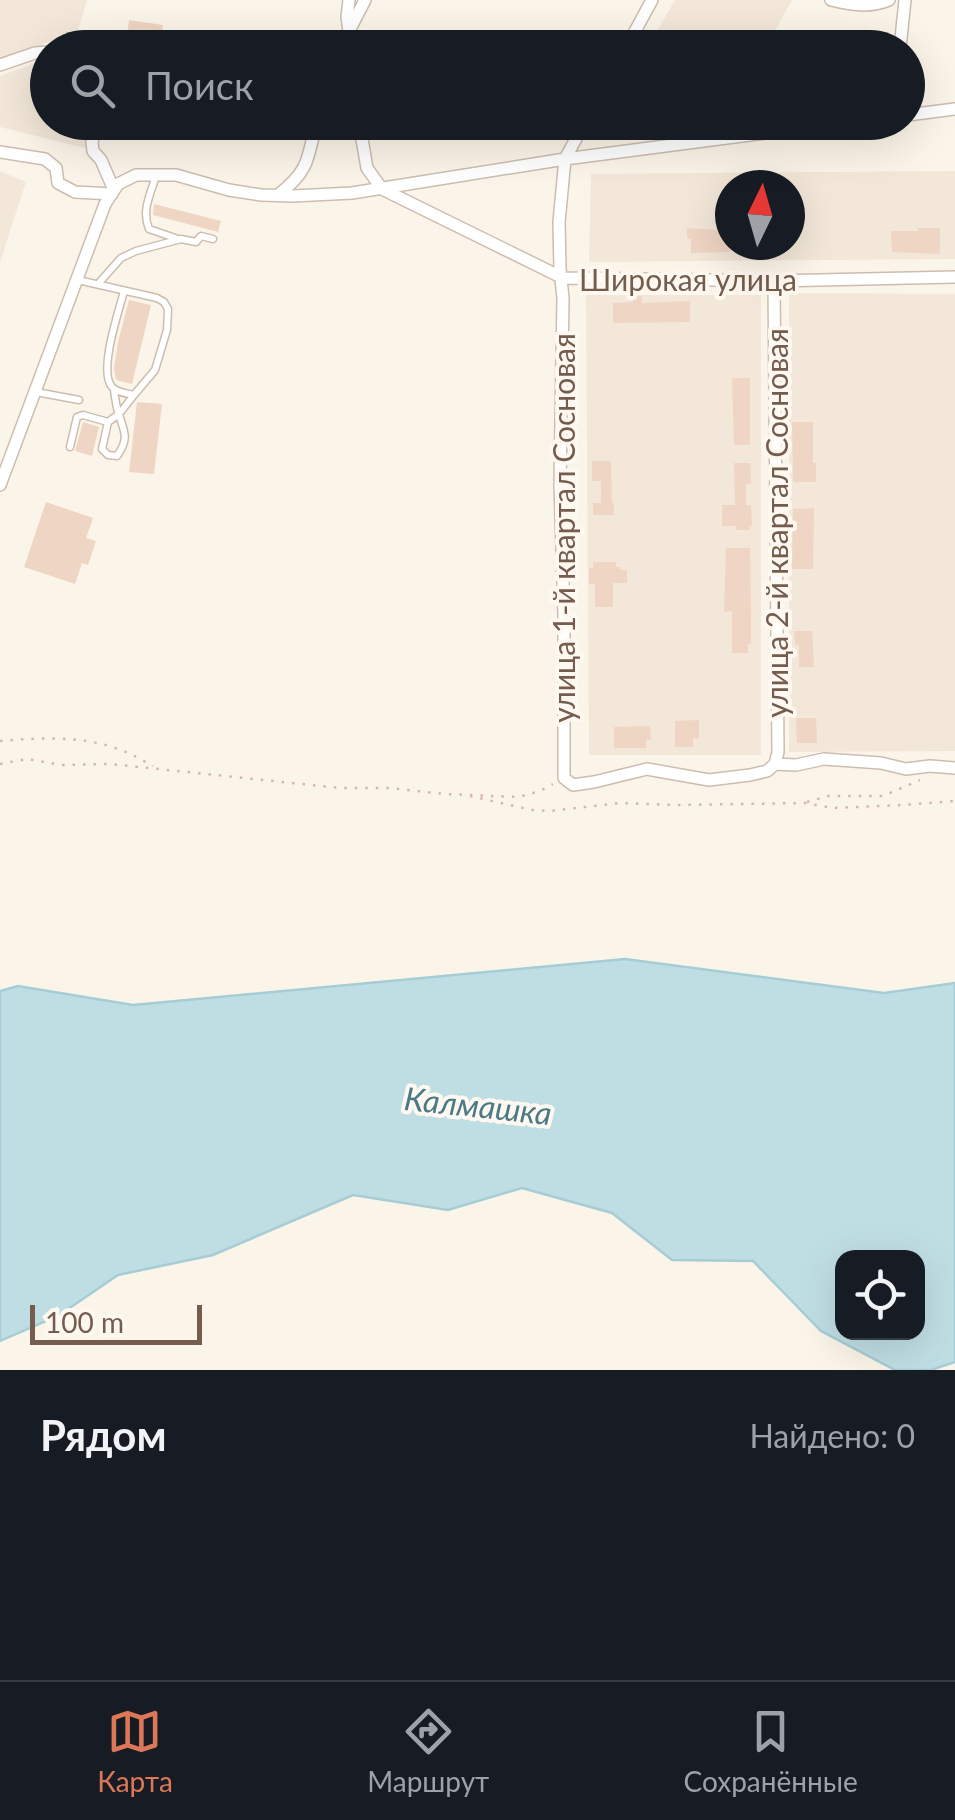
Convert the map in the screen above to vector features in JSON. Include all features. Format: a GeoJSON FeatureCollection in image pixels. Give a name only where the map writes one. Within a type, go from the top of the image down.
{"type":"FeatureCollection","features":[{"type":"Feature","properties":{"kind":"street"},"geometry":{"type":"LineString","coordinates":[[349,30],[350,0]]}},
{"type":"Feature","properties":{"kind":"street"},"geometry":{"type":"LineString","coordinates":[[350,30],[365,0]]}},
{"type":"Feature","properties":{"kind":"street"},"geometry":{"type":"LineString","coordinates":[[636,30],[652,0]]}},
{"type":"Feature","properties":{"kind":"street"},"geometry":{"type":"LineString","coordinates":[[832,0],[854,6],[889,0]]}},
{"type":"Feature","properties":{"kind":"street"},"geometry":{"type":"LineString","coordinates":[[902,30],[905,0]]}},
{"type":"Feature","properties":{"kind":"street"},"geometry":{"type":"LineString","coordinates":[[0,65],[30,55]]}},
{"type":"Feature","properties":{"kind":"street"},"geometry":{"type":"LineString","coordinates":[[925,112],[955,108]]}},
{"type":"Feature","properties":{"kind":"street"},"geometry":{"type":"LineString","coordinates":[[92,140],[110,196]]}},
{"type":"Feature","properties":{"kind":"street"},"geometry":{"type":"LineString","coordinates":[[278,196],[310,159],[313,140]]}},
{"type":"Feature","properties":{"kind":"street"},"geometry":{"type":"LineString","coordinates":[[362,140],[367,168],[382,189]]}},
{"type":"Feature","properties":{"kind":"street"},"geometry":{"type":"LineString","coordinates":[[565,158],[575,140]]}},
{"type":"Feature","properties":{"kind":"street"},"geometry":{"type":"LineString","coordinates":[[0,485],[110,196],[118,184],[136,175],[176,176],[229,190],[278,196],[352,193],[565,158],[708,140]]}},
{"type":"Feature","properties":{"kind":"street"},"geometry":{"type":"LineString","coordinates":[[0,152],[45,158],[56,168],[58,183],[75,192],[110,196]]}},
{"type":"Feature","properties":{"kind":"street","name":"улица 1-й квартал Сосновая"},"geometry":{"type":"LineString","coordinates":[[564,778],[559,222],[565,158]]}},
{"type":"Feature","properties":{"kind":"street","name":"Широкая улица"},"geometry":{"type":"LineString","coordinates":[[382,189],[562,278],[774,281],[955,277]]}},
{"type":"Feature","properties":{"kind":"street","name":"улица 2-й квартал Сосновая"},"geometry":{"type":"LineString","coordinates":[[774,281],[778,752],[775,764]]}},
{"type":"Feature","properties":{"kind":"street"},"geometry":{"type":"LineString","coordinates":[[564,778],[574,784],[594,782],[647,769],[709,780],[750,775],[775,764],[824,759],[881,763],[906,770],[930,766],[955,768]]}},
{"type":"Feature","properties":{"kind":"lane"},"geometry":{"type":"LineString","coordinates":[[156,174],[145,210],[149,230],[196,242],[201,236],[213,239]]}},
{"type":"Feature","properties":{"kind":"lane"},"geometry":{"type":"LineString","coordinates":[[98,284],[120,258],[179,239]]}},
{"type":"Feature","properties":{"kind":"lane"},"geometry":{"type":"LineString","coordinates":[[77,279],[156,298],[168,309],[167,330],[155,370],[118,414],[108,422],[102,450],[117,456],[123,448],[126,430],[118,414],[114,388]]}},
{"type":"Feature","properties":{"kind":"lane"},"geometry":{"type":"LineString","coordinates":[[124,291],[106,377],[118,392],[134,395]]}},
{"type":"Feature","properties":{"kind":"lane"},"geometry":{"type":"LineString","coordinates":[[35,392],[79,400]]}},
{"type":"Feature","properties":{"kind":"lane"},"geometry":{"type":"LineString","coordinates":[[70,447],[77,417],[108,422]]}},
{"type":"Feature","properties":{"kind":"path"},"geometry":{"type":"LineString","coordinates":[[0,742],[58,738],[84,742],[117,748],[158,768]]}},
{"type":"Feature","properties":{"kind":"path"},"geometry":{"type":"LineString","coordinates":[[0,764],[27,760],[62,765],[110,764],[340,788],[518,797],[564,778]]}},
{"type":"Feature","properties":{"kind":"path"},"geometry":{"type":"LineString","coordinates":[[806,803],[828,796],[883,796],[920,780]]}},
{"type":"Feature","properties":{"kind":"path"},"geometry":{"type":"LineString","coordinates":[[464,794],[552,811],[618,803],[806,803],[833,808],[955,801]]}},
{"type":"Feature","properties":{"kind":"shaded area"},"geometry":{"type":"Polygon","coordinates":[[[0,0],[87,0],[78,30],[30,30],[30,49],[0,60],[0,0]]]}},
{"type":"Feature","properties":{"kind":"shaded area"},"geometry":{"type":"Polygon","coordinates":[[[675,0],[792,0],[775,30],[658,30],[675,0]]]}},
{"type":"Feature","properties":{"kind":"shaded area"},"geometry":{"type":"Polygon","coordinates":[[[30,65],[30,134],[0,127],[0,76],[30,65]]]}},
{"type":"Feature","properties":{"kind":"shaded area"},"geometry":{"type":"Polygon","coordinates":[[[53,140],[87,140],[85,148],[53,140]]]}},
{"type":"Feature","properties":{"kind":"shaded area"},"geometry":{"type":"Polygon","coordinates":[[[0,171],[26,182],[0,262],[0,171]]]}},
{"type":"Feature","properties":{"kind":"shaded area"},"geometry":{"type":"Polygon","coordinates":[[[955,171],[955,259],[589,262],[591,174],[715,173],[715,260],[805,260],[805,172],[955,171]]]}},
{"type":"Feature","properties":{"kind":"shaded area"},"geometry":{"type":"Polygon","coordinates":[[[789,293],[955,294],[955,751],[789,752],[789,293]]]}},
{"type":"Feature","properties":{"kind":"shaded area"},"geometry":{"type":"Polygon","coordinates":[[[586,295],[761,295],[761,755],[589,755],[586,295]]]}},
{"type":"Feature","properties":{"kind":"water","name":"Калмашка"},"geometry":{"type":"Polygon","coordinates":[[[625,959],[884,993],[955,983],[955,1362],[931,1370],[895,1370],[838,1340],[925,1340],[925,1250],[835,1250],[835,1338],[821,1331],[753,1261],[672,1260],[612,1213],[522,1188],[448,1210],[353,1195],[213,1255],[118,1275],[58,1316],[0,1341],[0,991],[18,986],[133,1005],[625,959]]]}},
{"type":"Feature","properties":{"kind":"building"},"geometry":{"type":"Polygon","coordinates":[[[129,20],[163,25],[162,30],[128,30],[129,20]]]}},
{"type":"Feature","properties":{"kind":"building"},"geometry":{"type":"Polygon","coordinates":[[[154,204],[221,221],[218,232],[153,215],[154,204]]]}},
{"type":"Feature","properties":{"kind":"building"},"geometry":{"type":"Polygon","coordinates":[[[687,228],[715,230],[715,252],[691,253],[691,239],[687,238],[687,228]]]}},
{"type":"Feature","properties":{"kind":"building"},"geometry":{"type":"Polygon","coordinates":[[[940,228],[940,254],[892,252],[891,231],[940,228]]]}},
{"type":"Feature","properties":{"kind":"building"},"geometry":{"type":"Polygon","coordinates":[[[633,296],[642,296],[642,303],[690,301],[690,322],[613,323],[613,303],[633,302],[633,296]]]}},
{"type":"Feature","properties":{"kind":"building"},"geometry":{"type":"Polygon","coordinates":[[[129,300],[151,305],[132,384],[116,380],[114,368],[129,300]]]}},
{"type":"Feature","properties":{"kind":"building"},"geometry":{"type":"Polygon","coordinates":[[[732,378],[750,378],[750,445],[734,445],[732,378]]]}},
{"type":"Feature","properties":{"kind":"building"},"geometry":{"type":"Polygon","coordinates":[[[137,402],[162,404],[154,474],[129,472],[137,402]]]}},
{"type":"Feature","properties":{"kind":"building"},"geometry":{"type":"Polygon","coordinates":[[[83,422],[99,427],[92,456],[75,451],[83,422]]]}},
{"type":"Feature","properties":{"kind":"building"},"geometry":{"type":"Polygon","coordinates":[[[792,422],[813,422],[816,482],[793,482],[792,422]]]}},
{"type":"Feature","properties":{"kind":"building"},"geometry":{"type":"Polygon","coordinates":[[[592,461],[611,461],[614,515],[593,515],[593,503],[601,503],[601,481],[592,481],[592,461]]]}},
{"type":"Feature","properties":{"kind":"building"},"geometry":{"type":"Polygon","coordinates":[[[734,463],[750,463],[746,505],[751,505],[750,530],[722,526],[722,505],[735,505],[734,463]]]}},
{"type":"Feature","properties":{"kind":"building"},"geometry":{"type":"Polygon","coordinates":[[[46,502],[93,518],[86,538],[96,541],[88,565],[82,563],[75,584],[24,567],[46,502]]]}},
{"type":"Feature","properties":{"kind":"building"},"geometry":{"type":"Polygon","coordinates":[[[814,508],[813,569],[792,569],[793,509],[814,508]]]}},
{"type":"Feature","properties":{"kind":"building"},"geometry":{"type":"Polygon","coordinates":[[[726,548],[750,548],[748,653],[732,653],[732,611],[724,612],[726,548]]]}},
{"type":"Feature","properties":{"kind":"building"},"geometry":{"type":"Polygon","coordinates":[[[593,562],[616,562],[620,570],[627,570],[627,583],[613,583],[613,607],[595,607],[595,584],[589,584],[593,562]]]}},
{"type":"Feature","properties":{"kind":"building"},"geometry":{"type":"Polygon","coordinates":[[[794,631],[812,631],[814,667],[799,667],[799,645],[795,645],[794,631]]]}},
{"type":"Feature","properties":{"kind":"building"},"geometry":{"type":"Polygon","coordinates":[[[796,718],[816,718],[817,743],[797,743],[796,718]]]}},
{"type":"Feature","properties":{"kind":"building"},"geometry":{"type":"Polygon","coordinates":[[[699,720],[699,738],[693,738],[693,747],[675,747],[675,721],[699,720]]]}},
{"type":"Feature","properties":{"kind":"building"},"geometry":{"type":"Polygon","coordinates":[[[650,726],[651,740],[646,740],[646,748],[614,748],[614,727],[650,726]]]}}]}
